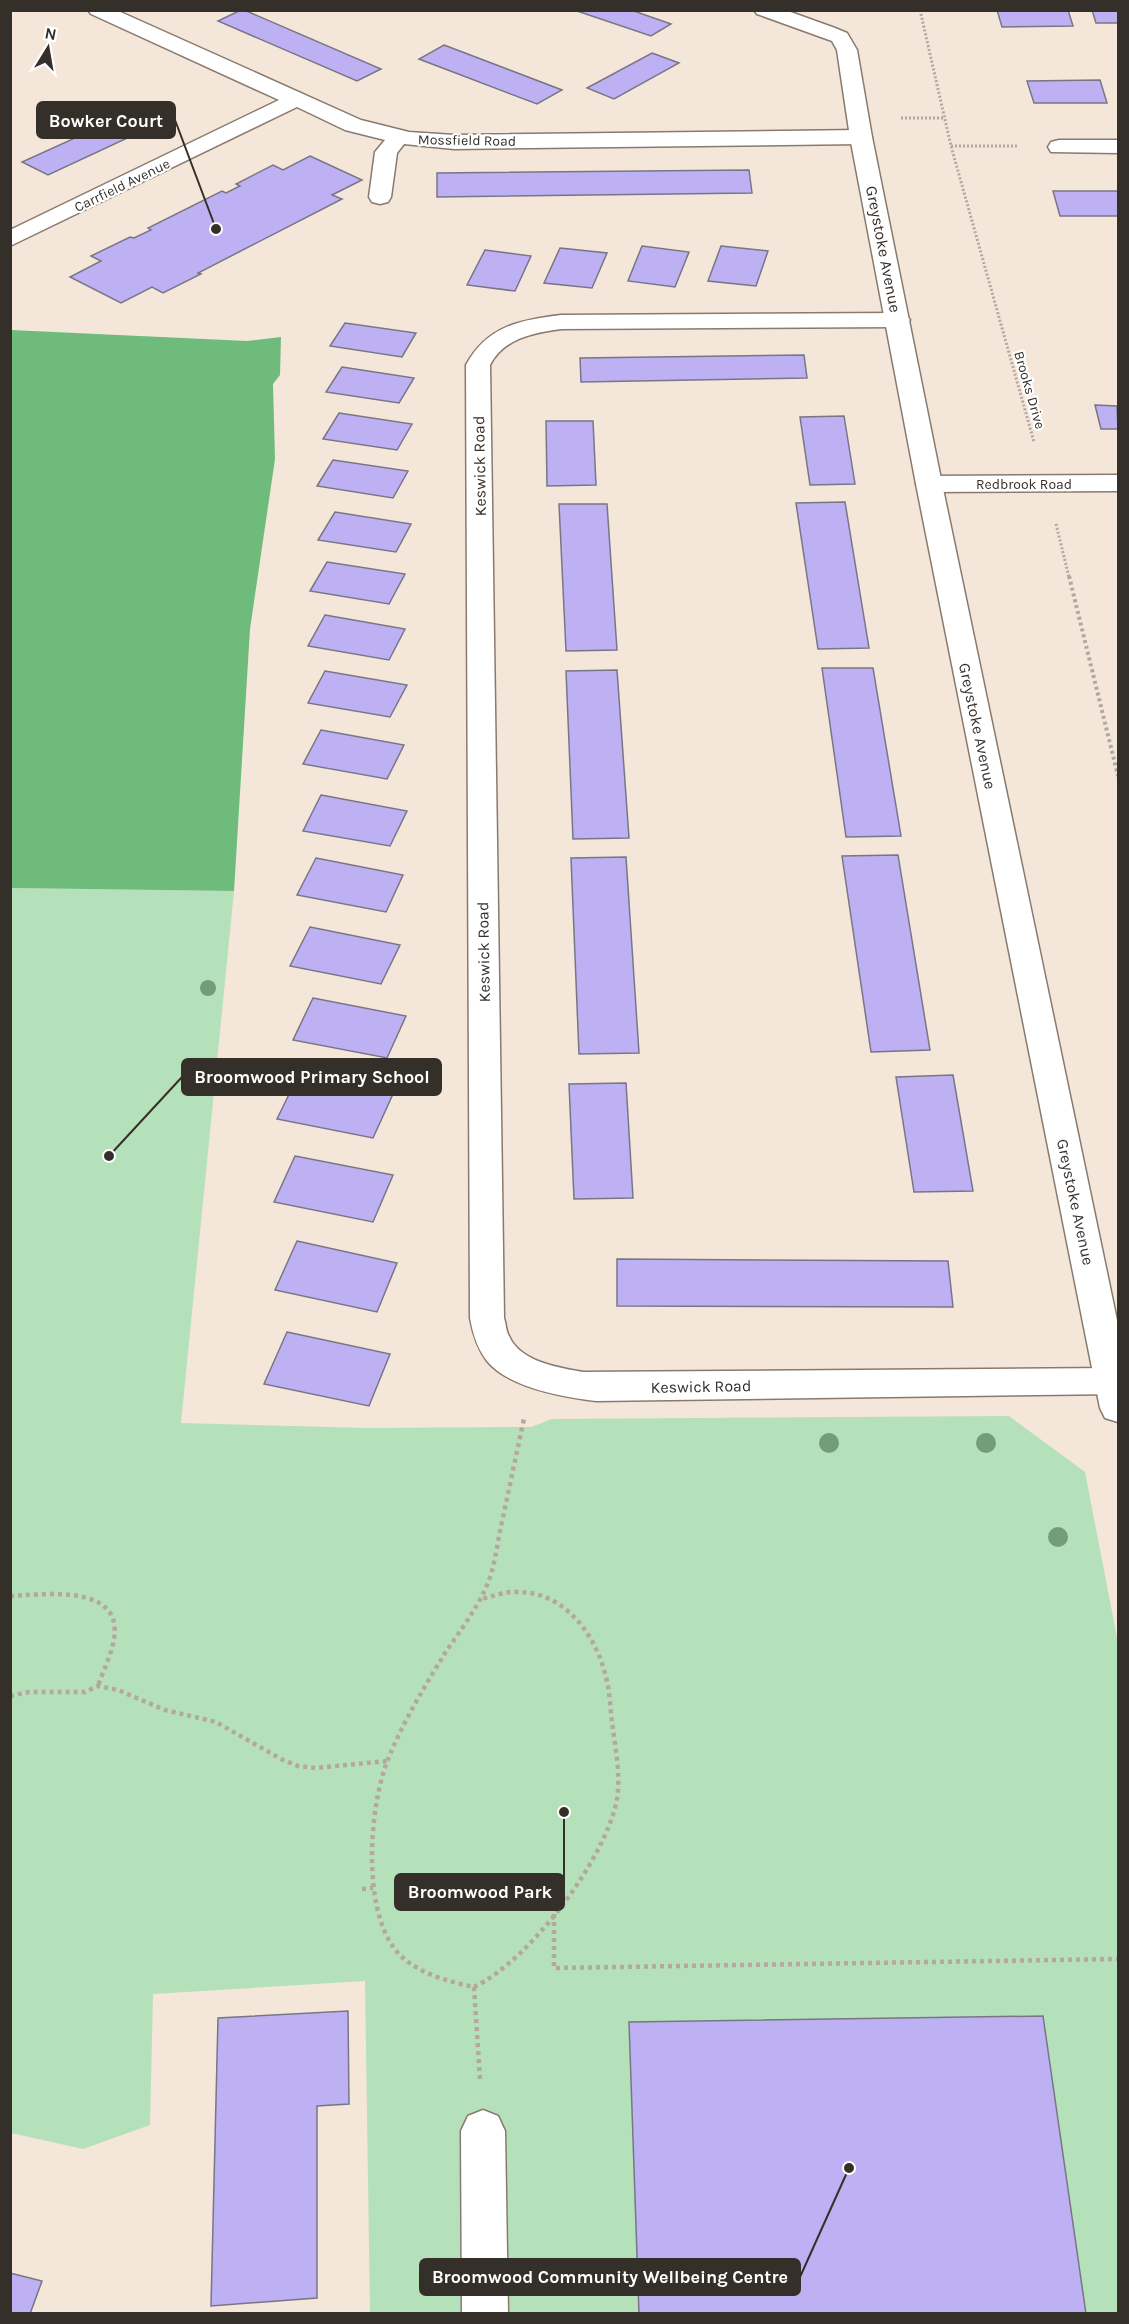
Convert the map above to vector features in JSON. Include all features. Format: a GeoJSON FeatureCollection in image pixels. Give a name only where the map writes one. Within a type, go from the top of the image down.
{"type":"FeatureCollection","features":[{"type":"Feature","properties":{"kind":"street","name":"Mossfield Road"},"geometry":{"type":"LineString","coordinates":[[98,10],[353,125],[399,138],[454,142],[861,137]]}},
{"type":"Feature","properties":{"kind":"street","name":"Greystoke Avenue"},"geometry":{"type":"LineString","coordinates":[[765,10],[828,32],[844,42],[852,72],[861,137],[929,484],[1116,1395]]}},
{"type":"Feature","properties":{"kind":"street","name":"Carrfield Avenue"},"geometry":{"type":"LineString","coordinates":[[11,238],[297,99]]}},
{"type":"Feature","properties":{"kind":"street"},"geometry":{"type":"LineString","coordinates":[[380,197],[386,152],[399,138]]}},
{"type":"Feature","properties":{"kind":"street"},"geometry":{"type":"LineString","coordinates":[[1059,147],[1119,147]]}},
{"type":"Feature","properties":{"kind":"street","name":"Keswick Road"},"geometry":{"type":"LineString","coordinates":[[898,320],[543,324],[513,332],[496,341],[482,355],[478,365],[487,1318],[493,1343],[506,1358],[541,1376],[567,1384],[596,1387],[1116,1395]]}},
{"type":"Feature","properties":{"kind":"street","name":"Redbrook Road"},"geometry":{"type":"LineString","coordinates":[[929,484],[1119,483]]}},
{"type":"Feature","properties":{"kind":"street"},"geometry":{"type":"LineString","coordinates":[[483,2131],[485,2313]]}},
{"type":"Feature","properties":{"kind":"path","name":"Brooks Drive"},"geometry":{"type":"LineString","coordinates":[[920,10],[951,146],[1046,484],[1119,776]]}},
{"type":"Feature","properties":{"kind":"path"},"geometry":{"type":"LineString","coordinates":[[951,146],[1059,147]]}},
{"type":"Feature","properties":{"kind":"path"},"geometry":{"type":"LineString","coordinates":[[482,1599],[521,1591],[548,1597],[572,1613],[592,1639],[606,1673],[617,1764],[617,1799],[608,1826],[588,1868],[554,1914],[494,1977],[474,1987],[454,1984],[427,1972],[394,1948],[384,1932],[373,1888],[373,1847],[387,1761],[445,1655],[482,1599],[491,1575],[521,1427],[541,1376]]}},
{"type":"Feature","properties":{"kind":"path"},"geometry":{"type":"LineString","coordinates":[[10,1596],[82,1596],[105,1606],[114,1622],[113,1640],[98,1686]]}},
{"type":"Feature","properties":{"kind":"path"},"geometry":{"type":"LineString","coordinates":[[10,1696],[29,1692],[85,1692],[98,1686],[118,1690],[165,1710],[216,1722],[237,1732],[280,1760],[298,1766],[316,1768],[387,1761]]}},
{"type":"Feature","properties":{"kind":"path"},"geometry":{"type":"LineString","coordinates":[[362,1889],[373,1888]]}},
{"type":"Feature","properties":{"kind":"path"},"geometry":{"type":"LineString","coordinates":[[554,1914],[554,1968],[1119,1959]]}},
{"type":"Feature","properties":{"kind":"path"},"geometry":{"type":"LineString","coordinates":[[474,1987],[483,2131]]}},
{"type":"Feature","properties":{"kind":"green space"},"geometry":{"type":"Polygon","coordinates":[[[11,330],[247,341],[281,337],[280,375],[273,384],[275,459],[250,629],[234,891],[11,888],[11,330]]]}},
{"type":"Feature","properties":{"kind":"green space"},"geometry":{"type":"Polygon","coordinates":[[[11,888],[234,891],[181,1423],[367,1428],[531,1427],[552,1419],[1009,1416],[1085,1472],[1118,1643],[1118,2313],[370,2313],[365,1981],[153,1994],[150,2125],[83,2149],[11,2133],[11,888]]]}},
{"type":"Feature","properties":{"kind":"building"},"geometry":{"type":"Polygon","coordinates":[[[241,10],[381,69],[357,81],[218,21],[241,10]]]}},
{"type":"Feature","properties":{"kind":"building"},"geometry":{"type":"Polygon","coordinates":[[[574,10],[631,10],[671,24],[651,36],[574,10]]]}},
{"type":"Feature","properties":{"kind":"building"},"geometry":{"type":"Polygon","coordinates":[[[997,10],[1068,10],[1073,26],[1002,27],[997,10]]]}},
{"type":"Feature","properties":{"kind":"building"},"geometry":{"type":"Polygon","coordinates":[[[1092,10],[1118,10],[1118,23],[1096,23],[1092,10]]]}},
{"type":"Feature","properties":{"kind":"building"},"geometry":{"type":"Polygon","coordinates":[[[444,45],[562,90],[537,104],[419,59],[444,45]]]}},
{"type":"Feature","properties":{"kind":"building"},"geometry":{"type":"Polygon","coordinates":[[[652,53],[679,63],[614,99],[587,88],[652,53]]]}},
{"type":"Feature","properties":{"kind":"building"},"geometry":{"type":"Polygon","coordinates":[[[1100,80],[1107,103],[1034,103],[1027,81],[1100,80]]]}},
{"type":"Feature","properties":{"kind":"building"},"geometry":{"type":"Polygon","coordinates":[[[141,108],[166,120],[48,175],[22,162],[141,108]]]}},
{"type":"Feature","properties":{"kind":"building"},"geometry":{"type":"Polygon","coordinates":[[[310,156],[362,180],[332,195],[342,199],[163,293],[152,287],[121,303],[70,277],[101,261],[91,256],[130,237],[134,238],[151,230],[148,228],[222,191],[226,193],[240,186],[236,184],[273,165],[283,170],[310,156]]]}},
{"type":"Feature","properties":{"kind":"building"},"geometry":{"type":"Polygon","coordinates":[[[749,170],[752,193],[437,197],[437,173],[749,170]]]}},
{"type":"Feature","properties":{"kind":"building"},"geometry":{"type":"Polygon","coordinates":[[[1053,191],[1118,191],[1118,216],[1060,216],[1053,191]]]}},
{"type":"Feature","properties":{"kind":"building"},"geometry":{"type":"Polygon","coordinates":[[[642,246],[689,252],[675,287],[628,281],[642,246]]]}},
{"type":"Feature","properties":{"kind":"building"},"geometry":{"type":"Polygon","coordinates":[[[721,246],[768,251],[756,286],[708,281],[721,246]]]}},
{"type":"Feature","properties":{"kind":"building"},"geometry":{"type":"Polygon","coordinates":[[[560,248],[607,253],[592,288],[544,283],[560,248]]]}},
{"type":"Feature","properties":{"kind":"building"},"geometry":{"type":"Polygon","coordinates":[[[485,250],[531,256],[515,291],[467,285],[485,250]]]}},
{"type":"Feature","properties":{"kind":"building"},"geometry":{"type":"Polygon","coordinates":[[[345,323],[416,333],[402,357],[330,346],[345,323]]]}},
{"type":"Feature","properties":{"kind":"building"},"geometry":{"type":"Polygon","coordinates":[[[804,355],[807,378],[581,382],[580,358],[804,355]]]}},
{"type":"Feature","properties":{"kind":"building"},"geometry":{"type":"Polygon","coordinates":[[[342,367],[414,378],[399,403],[326,392],[342,367]]]}},
{"type":"Feature","properties":{"kind":"building"},"geometry":{"type":"Polygon","coordinates":[[[1095,405],[1117,406],[1118,429],[1101,429],[1095,405]]]}},
{"type":"Feature","properties":{"kind":"building"},"geometry":{"type":"Polygon","coordinates":[[[339,413],[412,424],[397,450],[323,439],[339,413]]]}},
{"type":"Feature","properties":{"kind":"building"},"geometry":{"type":"Polygon","coordinates":[[[844,416],[855,484],[810,485],[800,417],[844,416]]]}},
{"type":"Feature","properties":{"kind":"building"},"geometry":{"type":"Polygon","coordinates":[[[546,421],[593,421],[596,485],[547,486],[546,421]]]}},
{"type":"Feature","properties":{"kind":"building"},"geometry":{"type":"Polygon","coordinates":[[[333,460],[408,471],[393,498],[317,486],[333,460]]]}},
{"type":"Feature","properties":{"kind":"building"},"geometry":{"type":"Polygon","coordinates":[[[845,502],[869,648],[818,649],[796,503],[845,502]]]}},
{"type":"Feature","properties":{"kind":"building"},"geometry":{"type":"Polygon","coordinates":[[[559,504],[607,504],[617,650],[566,651],[559,504]]]}},
{"type":"Feature","properties":{"kind":"building"},"geometry":{"type":"Polygon","coordinates":[[[335,512],[411,524],[396,552],[318,540],[335,512]]]}},
{"type":"Feature","properties":{"kind":"building"},"geometry":{"type":"Polygon","coordinates":[[[327,562],[405,574],[389,604],[310,591],[327,562]]]}},
{"type":"Feature","properties":{"kind":"building"},"geometry":{"type":"Polygon","coordinates":[[[325,615],[405,629],[389,660],[308,646],[325,615]]]}},
{"type":"Feature","properties":{"kind":"building"},"geometry":{"type":"Polygon","coordinates":[[[822,668],[873,668],[901,836],[846,837],[822,668]]]}},
{"type":"Feature","properties":{"kind":"building"},"geometry":{"type":"Polygon","coordinates":[[[617,670],[629,838],[573,839],[566,671],[617,670]]]}},
{"type":"Feature","properties":{"kind":"building"},"geometry":{"type":"Polygon","coordinates":[[[325,671],[407,685],[390,717],[308,703],[325,671]]]}},
{"type":"Feature","properties":{"kind":"building"},"geometry":{"type":"Polygon","coordinates":[[[321,730],[404,745],[387,779],[303,764],[321,730]]]}},
{"type":"Feature","properties":{"kind":"building"},"geometry":{"type":"Polygon","coordinates":[[[321,795],[407,811],[390,846],[303,831],[321,795]]]}},
{"type":"Feature","properties":{"kind":"building"},"geometry":{"type":"Polygon","coordinates":[[[898,855],[930,1050],[871,1052],[842,856],[898,855]]]}},
{"type":"Feature","properties":{"kind":"building"},"geometry":{"type":"Polygon","coordinates":[[[626,857],[639,1053],[579,1054],[571,858],[626,857]]]}},
{"type":"Feature","properties":{"kind":"building"},"geometry":{"type":"Polygon","coordinates":[[[316,858],[403,875],[386,912],[297,895],[316,858]]]}},
{"type":"Feature","properties":{"kind":"building"},"geometry":{"type":"Polygon","coordinates":[[[310,927],[400,945],[381,984],[290,966],[310,927]]]}},
{"type":"Feature","properties":{"kind":"building"},"geometry":{"type":"Polygon","coordinates":[[[313,998],[406,1016],[387,1058],[293,1040],[313,998]]]}},
{"type":"Feature","properties":{"kind":"building"},"geometry":{"type":"Polygon","coordinates":[[[953,1075],[973,1191],[914,1192],[896,1077],[953,1075]]]}},
{"type":"Feature","properties":{"kind":"building"},"geometry":{"type":"Polygon","coordinates":[[[298,1076],[393,1094],[373,1138],[277,1119],[298,1076]]]}},
{"type":"Feature","properties":{"kind":"building"},"geometry":{"type":"Polygon","coordinates":[[[626,1083],[633,1198],[574,1199],[569,1084],[626,1083]]]}},
{"type":"Feature","properties":{"kind":"building"},"geometry":{"type":"Polygon","coordinates":[[[295,1156],[393,1175],[373,1222],[274,1202],[295,1156]]]}},
{"type":"Feature","properties":{"kind":"building"},"geometry":{"type":"Polygon","coordinates":[[[297,1241],[397,1263],[377,1312],[275,1290],[297,1241]]]}},
{"type":"Feature","properties":{"kind":"building"},"geometry":{"type":"Polygon","coordinates":[[[617,1259],[948,1261],[953,1307],[617,1306],[617,1259]]]}},
{"type":"Feature","properties":{"kind":"building"},"geometry":{"type":"Polygon","coordinates":[[[287,1332],[390,1354],[369,1406],[264,1384],[287,1332]]]}},
{"type":"Feature","properties":{"kind":"building"},"geometry":{"type":"Polygon","coordinates":[[[348,2011],[349,2104],[317,2106],[317,2298],[211,2306],[218,2018],[348,2011]]]}},
{"type":"Feature","properties":{"kind":"building"},"geometry":{"type":"Polygon","coordinates":[[[1043,2016],[1086,2314],[639,2314],[629,2022],[1043,2016]]]}},
{"type":"Feature","properties":{"kind":"building"},"geometry":{"type":"Polygon","coordinates":[[[10,2273],[42,2281],[30,2314],[10,2314],[10,2273]]]}},
{"type":"Feature","properties":{"kind":"place","name":"Bowker Court"},"geometry":{"type":"Point","coordinates":[216,229]}},
{"type":"Feature","properties":{"kind":"place","name":"Broomwood Primary School"},"geometry":{"type":"Point","coordinates":[109,1156]}},
{"type":"Feature","properties":{"kind":"place","name":"Broomwood Park"},"geometry":{"type":"Point","coordinates":[564,1812]}},
{"type":"Feature","properties":{"kind":"place","name":"Broomwood Community Wellbeing Centre"},"geometry":{"type":"Point","coordinates":[849,2168]}}]}
